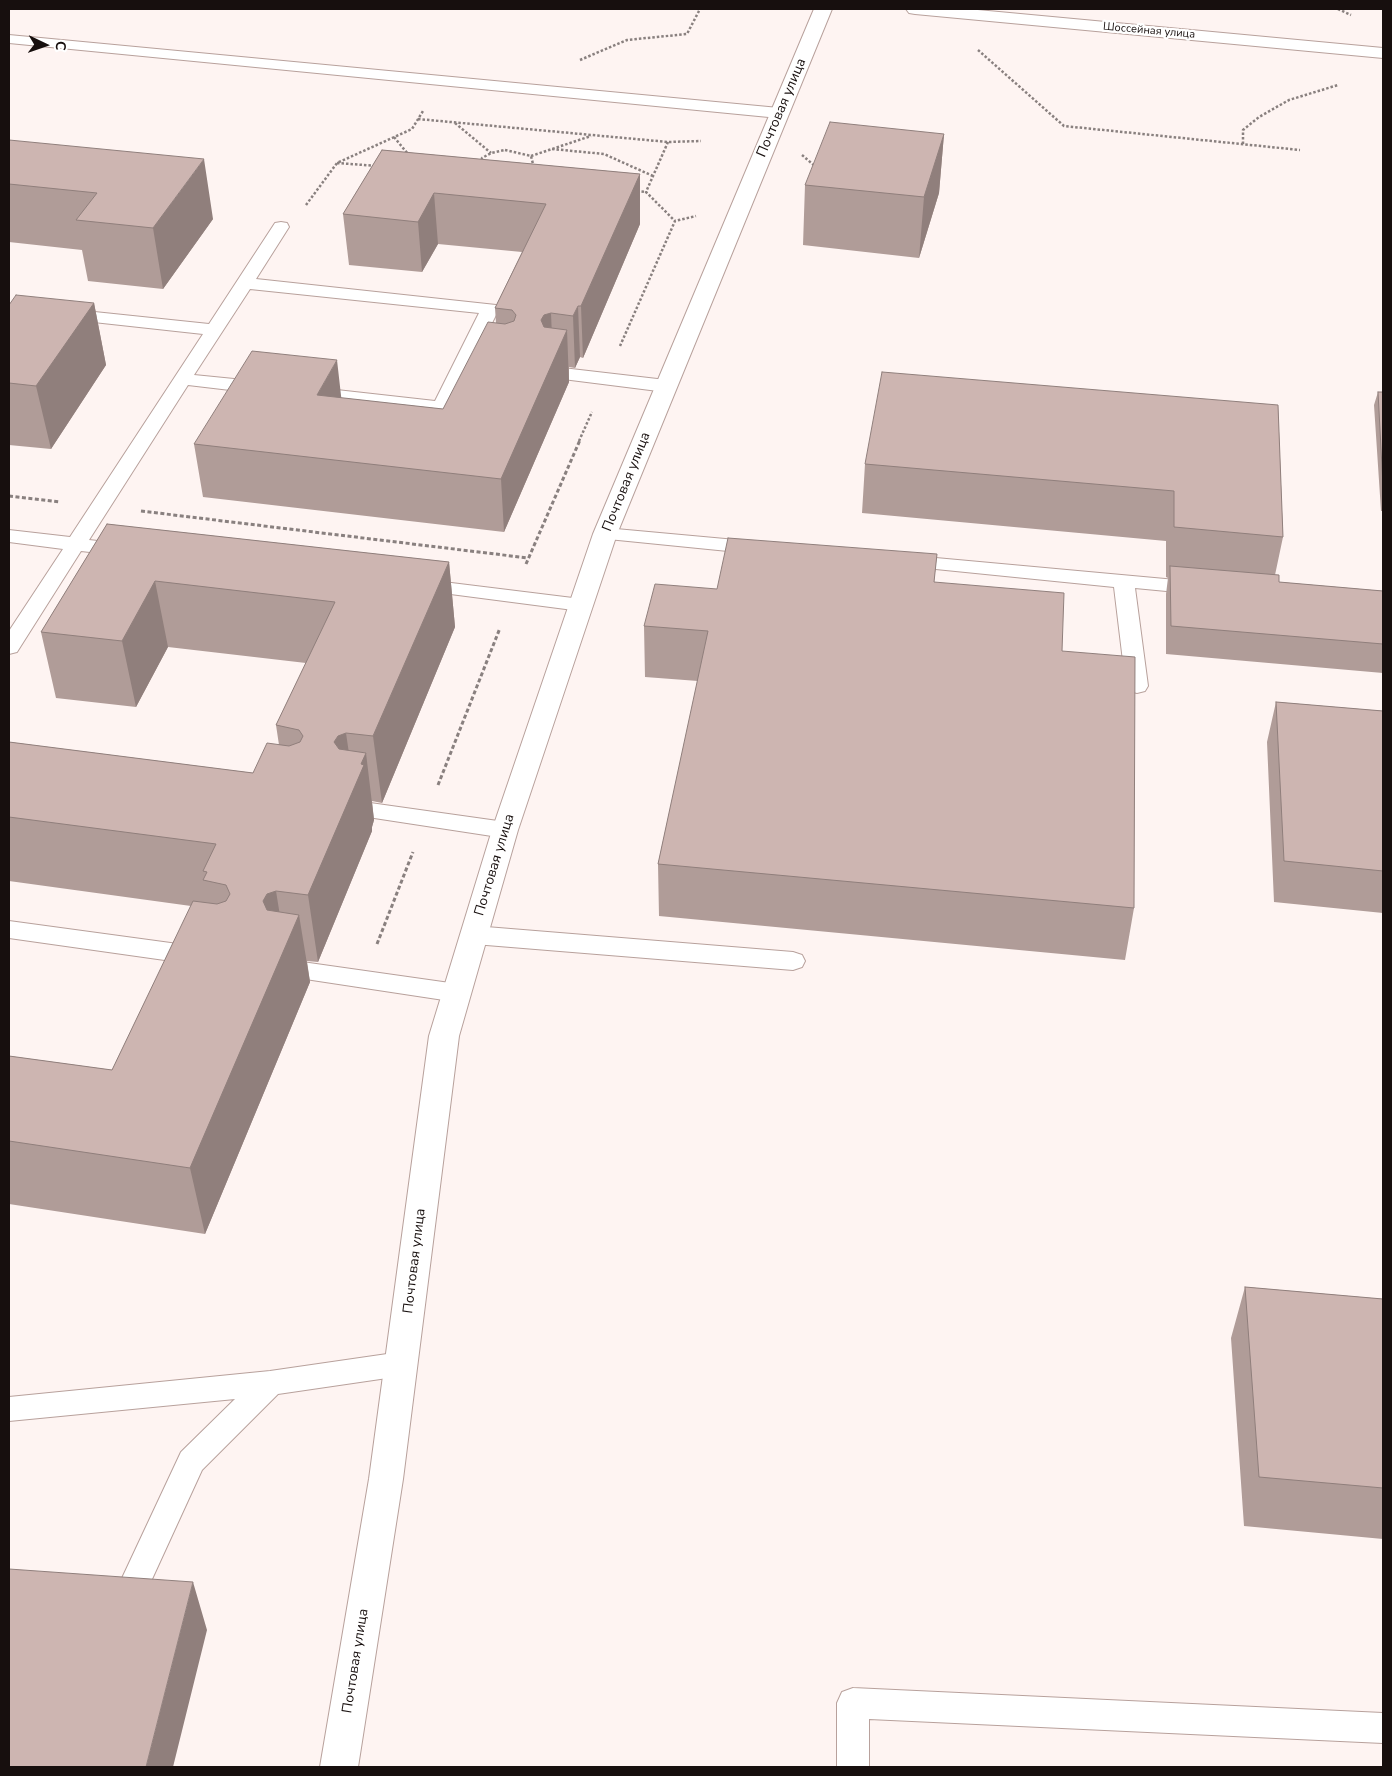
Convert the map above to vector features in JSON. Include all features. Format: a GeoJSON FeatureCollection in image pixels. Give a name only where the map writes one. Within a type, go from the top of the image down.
{"type":"FeatureCollection","features":[{"type":"Feature","properties":{"kind":"street","name":"Почтовая улица"},"geometry":{"type":"LineString","coordinates":[[339,1767],[386,1479],[444,1036],[505,830],[605,534],[823,9]]}},
{"type":"Feature","properties":{"kind":"street","name":"Шоссейная улица"},"geometry":{"type":"LineString","coordinates":[[916,9],[1383,53]]}},
{"type":"Feature","properties":{"kind":"lane"},"geometry":{"type":"LineString","coordinates":[[9,40],[521,87],[779,113]]}},
{"type":"Feature","properties":{"kind":"lane"},"geometry":{"type":"LineString","coordinates":[[9,647],[281,227]]}},
{"type":"Feature","properties":{"kind":"lane"},"geometry":{"type":"LineString","coordinates":[[245,283],[490,309],[441,407],[297,392]]}},
{"type":"Feature","properties":{"kind":"lane"},"geometry":{"type":"LineString","coordinates":[[58,313],[214,330]]}},
{"type":"Feature","properties":{"kind":"lane"},"geometry":{"type":"LineString","coordinates":[[462,364],[481,366]]}},
{"type":"Feature","properties":{"kind":"lane"},"geometry":{"type":"LineString","coordinates":[[554,373],[666,386]]}},
{"type":"Feature","properties":{"kind":"lane"},"geometry":{"type":"LineString","coordinates":[[181,379],[277,389]]}},
{"type":"Feature","properties":{"kind":"lane"},"geometry":{"type":"LineString","coordinates":[[605,534],[781,550]]}},
{"type":"Feature","properties":{"kind":"lane"},"geometry":{"type":"LineString","coordinates":[[9,536],[145,552]]}},
{"type":"Feature","properties":{"kind":"lane"},"geometry":{"type":"LineString","coordinates":[[879,559],[1220,590]]}},
{"type":"Feature","properties":{"kind":"lane"},"geometry":{"type":"LineString","coordinates":[[1124,581],[1137,686]]}},
{"type":"Feature","properties":{"kind":"lane"},"geometry":{"type":"LineString","coordinates":[[403,583],[581,605]]}},
{"type":"Feature","properties":{"kind":"lane"},"geometry":{"type":"LineString","coordinates":[[356,810],[505,830]]}},
{"type":"Feature","properties":{"kind":"lane"},"geometry":{"type":"LineString","coordinates":[[9,929],[220,959]]}},
{"type":"Feature","properties":{"kind":"lane"},"geometry":{"type":"LineString","coordinates":[[474,936],[793,961]]}},
{"type":"Feature","properties":{"kind":"lane"},"geometry":{"type":"LineString","coordinates":[[288,968],[457,993]]}},
{"type":"Feature","properties":{"kind":"lane"},"geometry":{"type":"LineString","coordinates":[[9,1409],[270,1383],[402,1364]]}},
{"type":"Feature","properties":{"kind":"lane"},"geometry":{"type":"LineString","coordinates":[[130,1591],[190,1461],[270,1383]]}},
{"type":"Feature","properties":{"kind":"lane"},"geometry":{"type":"LineString","coordinates":[[852,1767],[853,1703],[1383,1728]]}},
{"type":"Feature","properties":{"kind":"path"},"geometry":{"type":"LineString","coordinates":[[521,87],[627,40],[687,34],[700,9]]}},
{"type":"Feature","properties":{"kind":"path"},"geometry":{"type":"LineString","coordinates":[[977,49],[1064,126],[1300,150]]}},
{"type":"Feature","properties":{"kind":"path"},"geometry":{"type":"LineString","coordinates":[[281,227],[300,213],[337,163],[412,129],[443,80]]}},
{"type":"Feature","properties":{"kind":"path"},"geometry":{"type":"LineString","coordinates":[[1243,144],[1243,130],[1259,117],[1289,100],[1338,85]]}},
{"type":"Feature","properties":{"kind":"path"},"geometry":{"type":"LineString","coordinates":[[418,119],[668,142],[705,141]]}},
{"type":"Feature","properties":{"kind":"path"},"geometry":{"type":"LineString","coordinates":[[455,123],[491,153]]}},
{"type":"Feature","properties":{"kind":"path"},"geometry":{"type":"LineString","coordinates":[[517,180],[486,171],[480,165],[482,158],[491,153],[506,150],[530,156],[593,135]]}},
{"type":"Feature","properties":{"kind":"path"},"geometry":{"type":"LineString","coordinates":[[394,137],[410,157]]}},
{"type":"Feature","properties":{"kind":"path"},"geometry":{"type":"LineString","coordinates":[[646,192],[668,142]]}},
{"type":"Feature","properties":{"kind":"path"},"geometry":{"type":"LineString","coordinates":[[765,148],[800,152],[820,170]]}},
{"type":"Feature","properties":{"kind":"path"},"geometry":{"type":"LineString","coordinates":[[552,149],[604,154],[653,176]]}},
{"type":"Feature","properties":{"kind":"path"},"geometry":{"type":"LineString","coordinates":[[488,177],[514,175],[527,170],[533,164],[530,156]]}},
{"type":"Feature","properties":{"kind":"path"},"geometry":{"type":"LineString","coordinates":[[337,163],[384,167]]}},
{"type":"Feature","properties":{"kind":"path"},"geometry":{"type":"LineString","coordinates":[[636,191],[646,192],[675,221]]}},
{"type":"Feature","properties":{"kind":"path"},"geometry":{"type":"LineString","coordinates":[[675,221],[702,215]]}},
{"type":"Feature","properties":{"kind":"path"},"geometry":{"type":"LineString","coordinates":[[363,979],[512,596],[675,221]]}},
{"type":"Feature","properties":{"kind":"path"},"geometry":{"type":"LineString","coordinates":[[9,496],[528,558]]}},
{"type":"Feature","properties":{"kind":"building"},"geometry":{"type":"Polygon","coordinates":[[[830,122],[944,134],[924,197],[805,185],[830,122]]]}},
{"type":"Feature","properties":{"kind":"building"},"geometry":{"type":"Polygon","coordinates":[[[9,140],[204,159],[153,228],[76,220],[97,193],[9,184],[9,140]]]}},
{"type":"Feature","properties":{"kind":"building"},"geometry":{"type":"Polygon","coordinates":[[[382,150],[640,174],[581,306],[578,306],[573,316],[551,313],[544,315],[541,320],[544,327],[567,330],[501,479],[194,444],[252,351],[337,360],[317,395],[443,409],[488,322],[505,324],[514,321],[516,315],[512,310],[495,308],[546,204],[434,193],[418,222],[343,214],[382,150]]]}},
{"type":"Feature","properties":{"kind":"building"},"geometry":{"type":"Polygon","coordinates":[[[16,295],[94,303],[36,386],[9,383],[9,305],[16,295]]]}},
{"type":"Feature","properties":{"kind":"building"},"geometry":{"type":"Polygon","coordinates":[[[882,372],[1278,405],[1283,537],[1174,527],[1174,491],[865,464],[882,372]]]}},
{"type":"Feature","properties":{"kind":"building"},"geometry":{"type":"Polygon","coordinates":[[[1378,392],[1383,392],[1383,486],[1378,392]]]}},
{"type":"Feature","properties":{"kind":"building"},"geometry":{"type":"Polygon","coordinates":[[[107,524],[449,562],[373,736],[346,733],[338,736],[334,742],[339,749],[366,753],[361,764],[364,765],[308,895],[276,891],[267,894],[263,901],[267,910],[299,915],[190,1168],[9,1141],[9,1056],[112,1070],[193,901],[217,904],[226,901],[230,894],[226,885],[203,880],[207,872],[203,871],[216,844],[9,817],[9,742],[253,773],[267,743],[289,746],[300,742],[303,736],[299,730],[276,725],[335,602],[155,581],[122,641],[41,632],[107,524]]]}},
{"type":"Feature","properties":{"kind":"building"},"geometry":{"type":"Polygon","coordinates":[[[728,538],[937,554],[934,582],[1064,593],[1062,651],[1135,657],[1134,908],[658,864],[708,631],[644,626],[655,584],[717,589],[728,538]]]}},
{"type":"Feature","properties":{"kind":"building"},"geometry":{"type":"Polygon","coordinates":[[[1170,566],[1279,575],[1279,582],[1383,591],[1383,644],[1171,626],[1170,566]]]}},
{"type":"Feature","properties":{"kind":"building"},"geometry":{"type":"Polygon","coordinates":[[[1276,702],[1383,711],[1383,871],[1284,861],[1276,702]]]}},
{"type":"Feature","properties":{"kind":"building"},"geometry":{"type":"Polygon","coordinates":[[[1245,1287],[1383,1299],[1383,1488],[1259,1477],[1245,1287]]]}},
{"type":"Feature","properties":{"kind":"building"},"geometry":{"type":"Polygon","coordinates":[[[9,1569],[193,1582],[146,1767],[9,1767],[9,1569]]]}}]}
